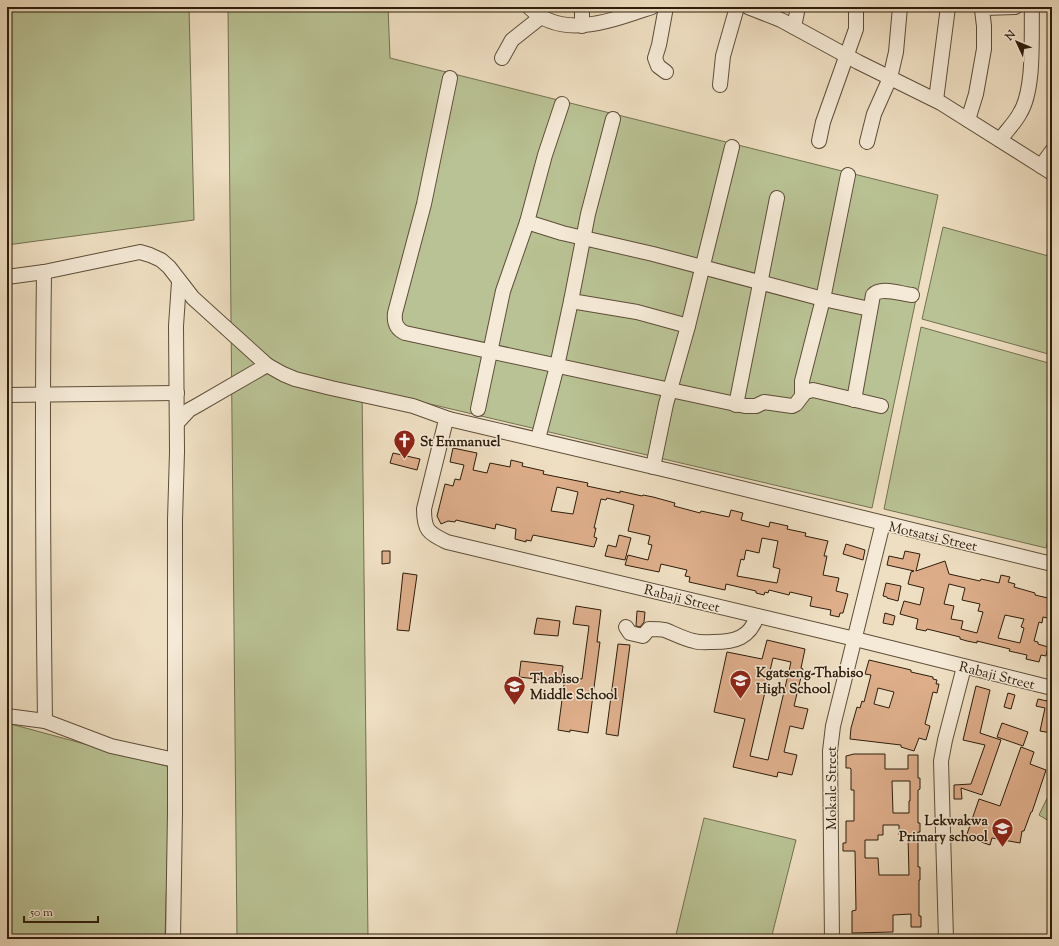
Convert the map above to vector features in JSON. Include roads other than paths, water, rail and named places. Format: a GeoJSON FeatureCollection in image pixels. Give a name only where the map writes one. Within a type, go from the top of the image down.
{"type":"FeatureCollection","features":[{"type":"Feature","properties":{"kind":"street"},"geometry":{"type":"LineString","coordinates":[[529,7],[541,17],[553,23],[582,26],[609,21],[652,7]]}},
{"type":"Feature","properties":{"kind":"street"},"geometry":{"type":"LineString","coordinates":[[582,7],[582,26]]}},
{"type":"Feature","properties":{"kind":"street"},"geometry":{"type":"LineString","coordinates":[[666,7],[655,58],[656,63],[666,72]]}},
{"type":"Feature","properties":{"kind":"street"},"geometry":{"type":"LineString","coordinates":[[720,86],[723,56],[738,7]]}},
{"type":"Feature","properties":{"kind":"street"},"geometry":{"type":"LineString","coordinates":[[748,7],[781,20],[847,56],[936,100],[1047,170],[1052,151]]}},
{"type":"Feature","properties":{"kind":"street"},"geometry":{"type":"LineString","coordinates":[[794,27],[798,7]]}},
{"type":"Feature","properties":{"kind":"street"},"geometry":{"type":"LineString","coordinates":[[819,141],[823,122],[856,29],[856,7]]}},
{"type":"Feature","properties":{"kind":"street"},"geometry":{"type":"LineString","coordinates":[[867,142],[874,114],[890,78],[896,52],[900,7]]}},
{"type":"Feature","properties":{"kind":"street"},"geometry":{"type":"LineString","coordinates":[[936,100],[948,7]]}},
{"type":"Feature","properties":{"kind":"street"},"geometry":{"type":"LineString","coordinates":[[968,120],[976,94],[984,49],[982,10],[985,8],[1015,7]]}},
{"type":"Feature","properties":{"kind":"street"},"geometry":{"type":"LineString","coordinates":[[1000,140],[1020,113],[1025,102],[1030,81],[1032,7]]}},
{"type":"Feature","properties":{"kind":"street"},"geometry":{"type":"LineString","coordinates":[[502,58],[512,40],[541,17]]}},
{"type":"Feature","properties":{"kind":"street"},"geometry":{"type":"LineString","coordinates":[[450,78],[424,204],[395,318],[396,326],[399,330],[405,333],[736,405],[756,406],[764,402],[790,407],[796,404],[808,390],[813,390],[881,406]]}},
{"type":"Feature","properties":{"kind":"street"},"geometry":{"type":"LineString","coordinates":[[478,409],[503,291],[527,222],[545,154],[562,104]]}},
{"type":"Feature","properties":{"kind":"street"},"geometry":{"type":"LineString","coordinates":[[538,440],[557,366],[588,214],[613,119]]}},
{"type":"Feature","properties":{"kind":"street"},"geometry":{"type":"LineString","coordinates":[[653,467],[670,391],[703,267],[732,147]]}},
{"type":"Feature","properties":{"kind":"street"},"geometry":{"type":"LineString","coordinates":[[802,396],[802,381],[823,299],[848,176]]}},
{"type":"Feature","properties":{"kind":"street"},"geometry":{"type":"LineString","coordinates":[[736,405],[777,198]]}},
{"type":"Feature","properties":{"kind":"street"},"geometry":{"type":"LineString","coordinates":[[527,222],[562,233],[652,254],[823,299],[870,309]]}},
{"type":"Feature","properties":{"kind":"street"},"geometry":{"type":"LineString","coordinates":[[7,277],[44,272],[140,252],[161,260],[169,266],[179,282],[192,298],[267,365],[295,379],[413,406],[449,419],[884,523]]}},
{"type":"Feature","properties":{"kind":"street"},"geometry":{"type":"LineString","coordinates":[[44,272],[42,540],[45,721]]}},
{"type":"Feature","properties":{"kind":"street"},"geometry":{"type":"LineString","coordinates":[[173,939],[175,520],[177,423],[176,326],[179,282]]}},
{"type":"Feature","properties":{"kind":"street"},"geometry":{"type":"LineString","coordinates":[[854,400],[873,295],[878,291],[884,291],[912,295]]}},
{"type":"Feature","properties":{"kind":"street"},"geometry":{"type":"LineString","coordinates":[[571,301],[637,312],[688,326]]}},
{"type":"Feature","properties":{"kind":"street"},"geometry":{"type":"LineString","coordinates":[[177,423],[189,410],[198,404],[267,365]]}},
{"type":"Feature","properties":{"kind":"street"},"geometry":{"type":"LineString","coordinates":[[7,395],[177,393]]}},
{"type":"Feature","properties":{"kind":"street","name":"Rabaji Street"},"geometry":{"type":"LineString","coordinates":[[449,419],[445,424],[424,508],[424,521],[426,527],[438,538],[447,542],[1052,688]]}},
{"type":"Feature","properties":{"kind":"street","name":"Motsatsi Street"},"geometry":{"type":"LineString","coordinates":[[855,640],[884,523],[1052,564]]}},
{"type":"Feature","properties":{"kind":"street"},"geometry":{"type":"LineString","coordinates":[[626,627],[630,633],[636,635],[643,636],[649,629],[664,630],[696,642],[723,642],[738,639],[748,633],[754,626],[757,616]]}},
{"type":"Feature","properties":{"kind":"street","name":"Mokale Street"},"geometry":{"type":"LineString","coordinates":[[832,939],[830,751],[833,726],[855,640]]}},
{"type":"Feature","properties":{"kind":"street"},"geometry":{"type":"LineString","coordinates":[[946,939],[941,761],[964,667]]}},
{"type":"Feature","properties":{"kind":"street"},"geometry":{"type":"LineString","coordinates":[[7,716],[45,721],[111,746],[175,760]]}},
{"type":"Feature","properties":{"kind":"place","name":"St Emmanuel"},"geometry":{"type":"Point","coordinates":[405,460]}},
{"type":"Feature","properties":{"kind":"place","name":"Kgatseng-Thabiso High School"},"geometry":{"type":"Point","coordinates":[741,700]}},
{"type":"Feature","properties":{"kind":"place","name":"Thabiso Middle School"},"geometry":{"type":"Point","coordinates":[514,706]}},
{"type":"Feature","properties":{"kind":"place","name":"Lekwakwa Primary school"},"geometry":{"type":"Point","coordinates":[1003,848]}}]}
